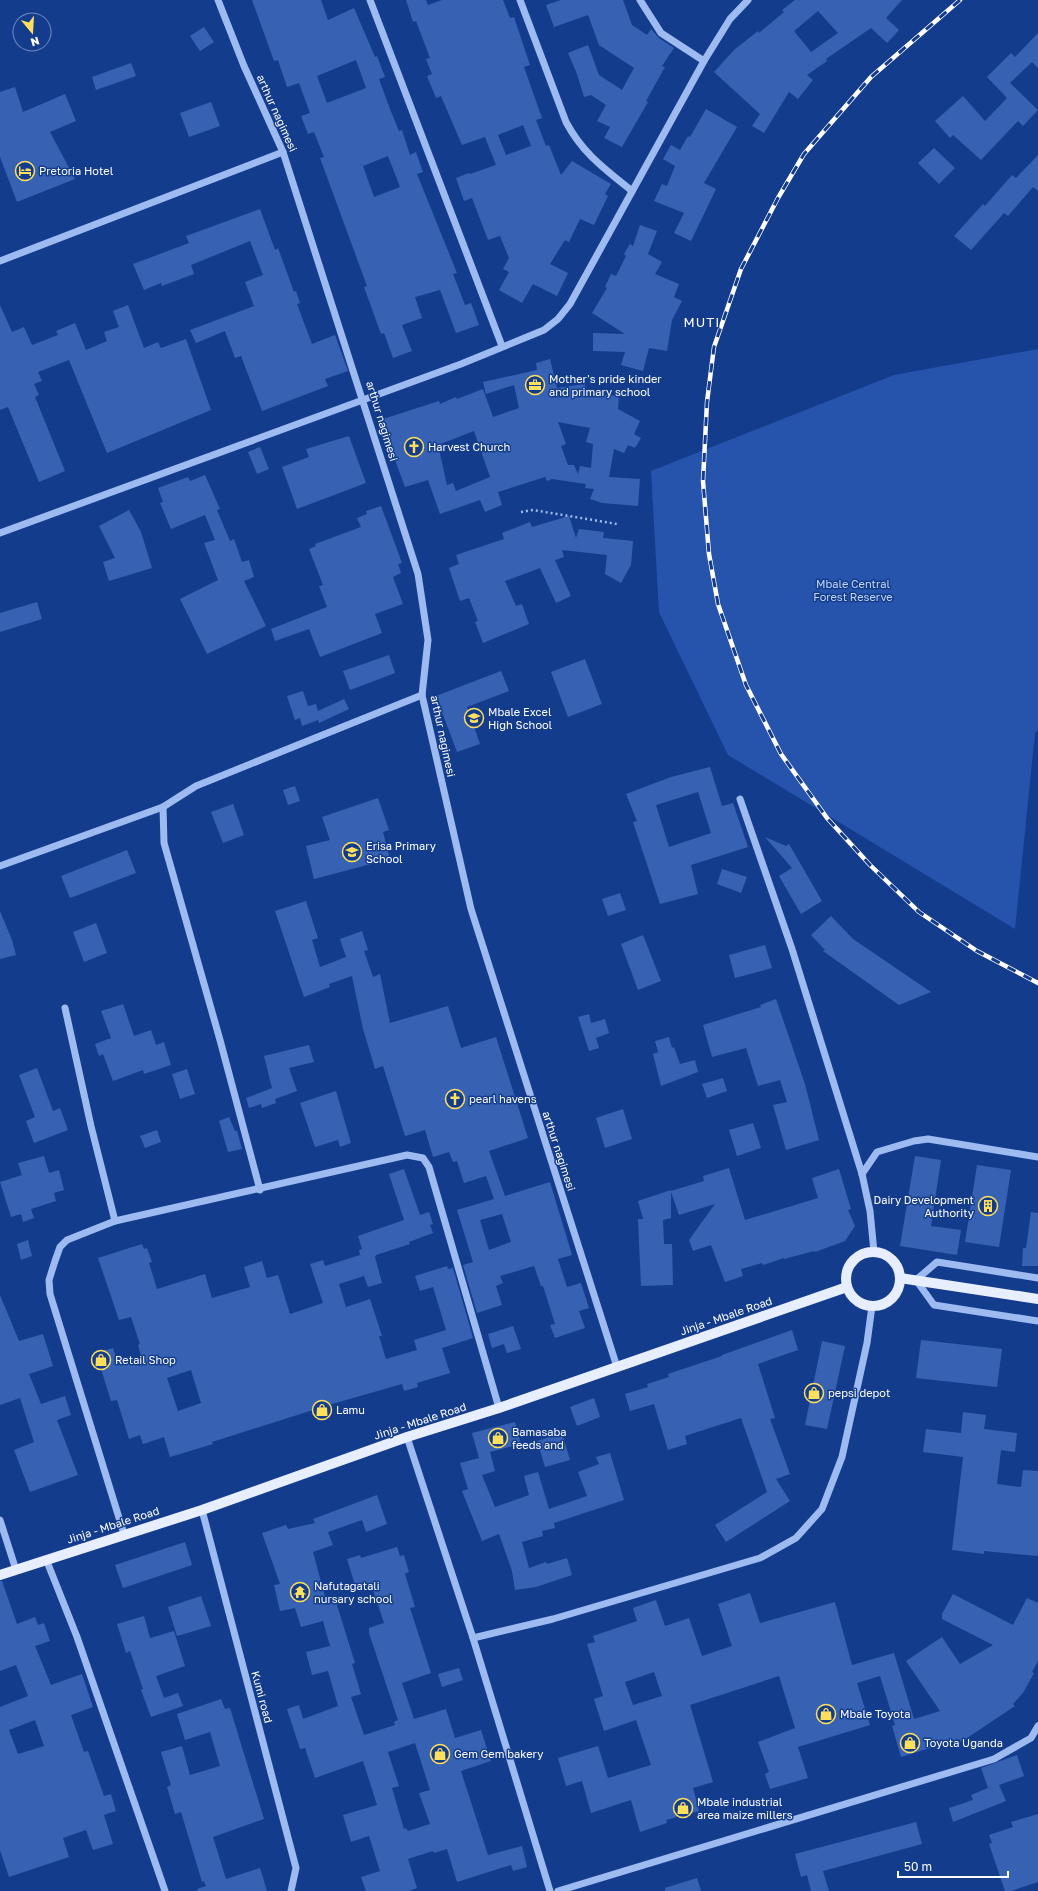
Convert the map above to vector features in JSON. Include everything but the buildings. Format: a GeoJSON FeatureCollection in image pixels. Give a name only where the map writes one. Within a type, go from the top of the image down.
{"type":"FeatureCollection","features":[{"type":"Feature","properties":{"kind":"main road"},"geometry":{"type":"LineString","coordinates":[[874,1252],[883,1253],[890,1257],[896,1264],[900,1278],[899,1288],[895,1296],[889,1302],[872,1306],[856,1301],[850,1294],[847,1287],[847,1274],[852,1262],[866,1253],[874,1252]]}},
{"type":"Feature","properties":{"kind":"main road"},"geometry":{"type":"LineString","coordinates":[[900,1278],[1038,1299]]}},
{"type":"Feature","properties":{"kind":"main road","name":"Jinja - Mbale Road"},"geometry":{"type":"LineString","coordinates":[[0,1575],[46,1558],[202,1510],[407,1437],[499,1408],[847,1287]]}},
{"type":"Feature","properties":{"kind":"street","name":"arthur nagimesi"},"geometry":{"type":"LineString","coordinates":[[218,0],[244,66],[283,152],[364,401],[418,574],[428,640],[422,695],[471,909],[617,1367]]}},
{"type":"Feature","properties":{"kind":"street"},"geometry":{"type":"LineString","coordinates":[[370,0],[502,346]]}},
{"type":"Feature","properties":{"kind":"street"},"geometry":{"type":"LineString","coordinates":[[520,0],[566,122],[575,138],[587,154],[632,191]]}},
{"type":"Feature","properties":{"kind":"street"},"geometry":{"type":"LineString","coordinates":[[640,0],[661,33],[704,61]]}},
{"type":"Feature","properties":{"kind":"street"},"geometry":{"type":"LineString","coordinates":[[0,533],[364,401],[544,330],[558,319],[570,304],[704,61],[730,19],[748,0]]}},
{"type":"Feature","properties":{"kind":"street"},"geometry":{"type":"LineString","coordinates":[[0,261],[283,152]]}},
{"type":"Feature","properties":{"kind":"street"},"geometry":{"type":"LineString","coordinates":[[0,866],[163,807],[196,786],[422,695]]}},
{"type":"Feature","properties":{"kind":"street"},"geometry":{"type":"LineString","coordinates":[[740,799],[792,949],[862,1174],[870,1211],[874,1252]]}},
{"type":"Feature","properties":{"kind":"street"},"geometry":{"type":"LineString","coordinates":[[163,807],[164,843],[220,1040],[260,1190]]}},
{"type":"Feature","properties":{"kind":"street"},"geometry":{"type":"LineString","coordinates":[[65,1008],[91,1126],[115,1221]]}},
{"type":"Feature","properties":{"kind":"street"},"geometry":{"type":"LineString","coordinates":[[862,1174],[876,1152],[914,1141],[928,1139],[1038,1157]]}},
{"type":"Feature","properties":{"kind":"street"},"geometry":{"type":"LineString","coordinates":[[124,1534],[50,1294],[49,1280],[60,1247],[67,1240],[115,1221],[260,1190],[407,1155],[423,1158],[429,1168],[499,1408]]}},
{"type":"Feature","properties":{"kind":"street"},"geometry":{"type":"LineString","coordinates":[[1038,1278],[937,1262],[916,1280],[934,1305],[1038,1321]]}},
{"type":"Feature","properties":{"kind":"street"},"geometry":{"type":"LineString","coordinates":[[473,1638],[553,1619],[760,1558],[796,1538],[822,1509],[842,1457],[867,1343],[872,1306]]}},
{"type":"Feature","properties":{"kind":"street"},"geometry":{"type":"LineString","coordinates":[[407,1437],[473,1638],[550,1891]]}},
{"type":"Feature","properties":{"kind":"street","name":"Kumi road"},"geometry":{"type":"LineString","coordinates":[[202,1510],[296,1868],[291,1891]]}},
{"type":"Feature","properties":{"kind":"street"},"geometry":{"type":"LineString","coordinates":[[0,1520],[16,1570]]}},
{"type":"Feature","properties":{"kind":"street"},"geometry":{"type":"LineString","coordinates":[[46,1558],[77,1637],[165,1891]]}},
{"type":"Feature","properties":{"kind":"street"},"geometry":{"type":"LineString","coordinates":[[558,1891],[994,1760],[1031,1738],[1038,1726]]}},
{"type":"Feature","properties":{"kind":"path"},"geometry":{"type":"LineString","coordinates":[[521,512],[533,510],[616,524]]}},
{"type":"Feature","properties":{"kind":"green space","name":"Mbale Central Forest Reserve"},"geometry":{"type":"Polygon","coordinates":[[[1038,349],[1038,730],[1035,733],[1015,929],[728,755],[659,612],[651,471],[894,375],[1038,349]]]}},
{"type":"Feature","properties":{"kind":"railway"},"geometry":{"type":"LineString","coordinates":[[960,0],[871,77],[804,154],[778,198],[741,269],[714,347],[707,402],[703,481],[709,554],[718,604],[746,685],[781,754],[827,818],[870,865],[919,912],[977,951],[1038,983]]}},
{"type":"Feature","properties":{"kind":"place","name":"Pretoria Hotel"},"geometry":{"type":"Point","coordinates":[25,171]}},
{"type":"Feature","properties":{"kind":"place","name":"Mother's pride kinder and primary school"},"geometry":{"type":"Point","coordinates":[535,385]}},
{"type":"Feature","properties":{"kind":"place","name":"Harvest Church"},"geometry":{"type":"Point","coordinates":[414,447]}},
{"type":"Feature","properties":{"kind":"place","name":"Mbale Excel High School"},"geometry":{"type":"Point","coordinates":[474,718]}},
{"type":"Feature","properties":{"kind":"place","name":"Erisa Primary School"},"geometry":{"type":"Point","coordinates":[352,852]}},
{"type":"Feature","properties":{"kind":"place","name":"pearl havens"},"geometry":{"type":"Point","coordinates":[455,1099]}},
{"type":"Feature","properties":{"kind":"place","name":"Dairy Development Authority"},"geometry":{"type":"Point","coordinates":[988,1206]}},
{"type":"Feature","properties":{"kind":"place","name":"Retail Shop"},"geometry":{"type":"Point","coordinates":[101,1360]}},
{"type":"Feature","properties":{"kind":"place","name":"pepsi depot"},"geometry":{"type":"Point","coordinates":[814,1393]}},
{"type":"Feature","properties":{"kind":"place","name":"Lamu"},"geometry":{"type":"Point","coordinates":[322,1410]}},
{"type":"Feature","properties":{"kind":"place","name":"Bamasaba feeds and"},"geometry":{"type":"Point","coordinates":[498,1438]}},
{"type":"Feature","properties":{"kind":"place","name":"Nafutagatali nursary school"},"geometry":{"type":"Point","coordinates":[300,1592]}},
{"type":"Feature","properties":{"kind":"place","name":"Mbale Toyota"},"geometry":{"type":"Point","coordinates":[826,1714]}},
{"type":"Feature","properties":{"kind":"place","name":"Toyota Uganda"},"geometry":{"type":"Point","coordinates":[910,1743]}},
{"type":"Feature","properties":{"kind":"place","name":"Gem Gem bakery"},"geometry":{"type":"Point","coordinates":[440,1754]}},
{"type":"Feature","properties":{"kind":"place","name":"Mbale industrial area maize millers"},"geometry":{"type":"Point","coordinates":[683,1808]}},
{"type":"Feature","properties":{"kind":"district","name":"MUTI"},"geometry":{"type":"Point","coordinates":[702,322]}}]}
